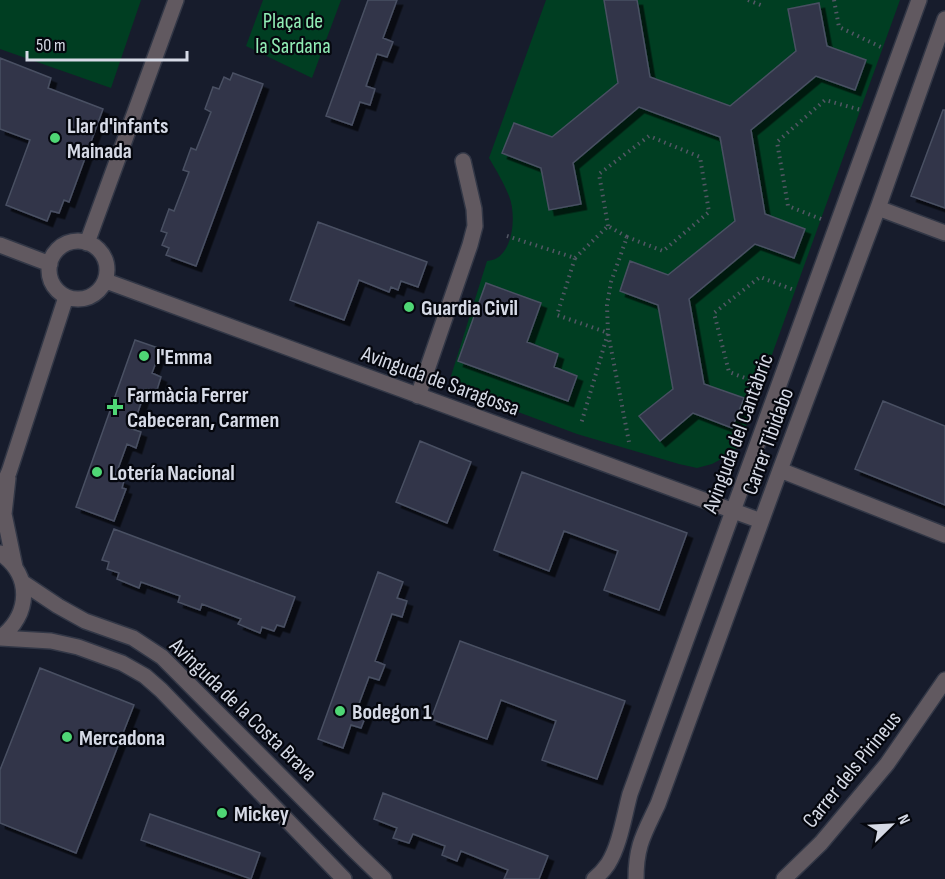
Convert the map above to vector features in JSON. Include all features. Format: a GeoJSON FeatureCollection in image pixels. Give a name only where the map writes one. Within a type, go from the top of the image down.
{"type":"FeatureCollection","features":[{"type":"Feature","properties":{"kind":"street"},"geometry":{"type":"LineString","coordinates":[[87,243],[176,0]]}},
{"type":"Feature","properties":{"kind":"street","name":"Avinguda del Cantàbric"},"geometry":{"type":"LineString","coordinates":[[594,879],[608,864],[615,848],[630,794],[919,0]]}},
{"type":"Feature","properties":{"kind":"street","name":"Carrer Tibidabo"},"geometry":{"type":"LineString","coordinates":[[636,879],[641,838],[658,804],[878,208],[945,19]]}},
{"type":"Feature","properties":{"kind":"street"},"geometry":{"type":"LineString","coordinates":[[418,396],[475,226],[474,209],[463,161]]}},
{"type":"Feature","properties":{"kind":"street"},"geometry":{"type":"LineString","coordinates":[[878,208],[945,233]]}},
{"type":"Feature","properties":{"kind":"street"},"geometry":{"type":"LineString","coordinates":[[78,241],[87,243],[96,247],[106,262],[106,281],[94,295],[85,299],[66,297],[52,283],[49,273],[50,264],[60,248],[68,243],[78,241]]}},
{"type":"Feature","properties":{"kind":"street"},"geometry":{"type":"LineString","coordinates":[[0,245],[50,264]]}},
{"type":"Feature","properties":{"kind":"street","name":"Avinguda de Saragossa"},"geometry":{"type":"LineString","coordinates":[[106,281],[761,521]]}},
{"type":"Feature","properties":{"kind":"street"},"geometry":{"type":"LineString","coordinates":[[0,638],[16,623],[23,604],[24,593],[22,582],[15,568],[4,514],[9,472],[66,297]]}},
{"type":"Feature","properties":{"kind":"street"},"geometry":{"type":"LineString","coordinates":[[780,470],[945,535]]}},
{"type":"Feature","properties":{"kind":"street"},"geometry":{"type":"LineString","coordinates":[[0,488],[9,472]]}},
{"type":"Feature","properties":{"kind":"street"},"geometry":{"type":"LineString","coordinates":[[0,554],[15,568]]}},
{"type":"Feature","properties":{"kind":"street","name":"Avinguda de la Costa Brava"},"geometry":{"type":"LineString","coordinates":[[22,582],[85,621],[133,638],[162,657],[384,879]]}},
{"type":"Feature","properties":{"kind":"street","name":"Avinguda de la Costa Brava"},"geometry":{"type":"LineString","coordinates":[[0,638],[51,641],[78,647],[122,663],[145,676],[345,879]]}},
{"type":"Feature","properties":{"kind":"street","name":"Carrer dels Pirineus"},"geometry":{"type":"LineString","coordinates":[[784,879],[821,843],[887,764],[945,680]]}},
{"type":"Feature","properties":{"kind":"path"},"geometry":{"type":"LineString","coordinates":[[748,0],[763,6]]}},
{"type":"Feature","properties":{"kind":"path"},"geometry":{"type":"LineString","coordinates":[[834,0],[839,27],[883,48]]}},
{"type":"Feature","properties":{"kind":"path"},"geometry":{"type":"LineString","coordinates":[[821,219],[788,206],[777,142],[825,100],[861,110]]}},
{"type":"Feature","properties":{"kind":"path"},"geometry":{"type":"LineString","coordinates":[[649,136],[700,157],[709,212],[663,251],[627,237],[608,226],[599,174],[649,136]]}},
{"type":"Feature","properties":{"kind":"path"},"geometry":{"type":"LineString","coordinates":[[608,226],[575,258],[557,315],[608,333]]}},
{"type":"Feature","properties":{"kind":"path"},"geometry":{"type":"LineString","coordinates":[[507,237],[575,258]]}},
{"type":"Feature","properties":{"kind":"path"},"geometry":{"type":"LineString","coordinates":[[627,237],[611,282],[607,304],[608,333],[629,442]]}},
{"type":"Feature","properties":{"kind":"path"},"geometry":{"type":"LineString","coordinates":[[761,384],[729,372],[714,313],[759,278],[795,290]]}},
{"type":"Feature","properties":{"kind":"path"},"geometry":{"type":"LineString","coordinates":[[581,424],[608,333]]}},
{"type":"Feature","properties":{"kind":"green space"},"geometry":{"type":"Polygon","coordinates":[[[0,0],[141,0],[111,88],[0,49],[0,0]]]}},
{"type":"Feature","properties":{"kind":"green space","name":"Plaça de la Sardana"},"geometry":{"type":"Polygon","coordinates":[[[263,0],[341,0],[312,78],[246,46],[263,0]]]}},
{"type":"Feature","properties":{"kind":"green space"},"geometry":{"type":"Polygon","coordinates":[[[546,0],[900,0],[739,446],[729,455],[712,464],[697,468],[679,464],[577,434],[464,392],[455,384],[451,376],[487,261],[496,259],[503,253],[510,238],[513,220],[511,203],[505,186],[489,158],[546,0]]]}},
{"type":"Feature","properties":{"kind":"building"},"geometry":{"type":"Polygon","coordinates":[[[368,0],[397,0],[383,38],[393,42],[387,57],[377,54],[366,86],[375,89],[370,105],[360,102],[352,125],[326,116],[368,0]]]}},
{"type":"Feature","properties":{"kind":"building"},"geometry":{"type":"Polygon","coordinates":[[[604,0],[637,0],[650,77],[730,106],[796,51],[788,9],[819,3],[827,46],[866,60],[855,90],[816,76],[751,130],[765,214],[805,229],[794,258],[755,244],[689,299],[704,384],[744,398],[732,428],[693,413],[660,441],[639,416],[673,389],[658,305],[620,291],[630,261],[668,275],[735,221],[720,137],[639,107],[573,163],[581,204],[549,210],[541,168],[502,153],[514,123],[552,137],[618,83],[604,0]]]}},
{"type":"Feature","properties":{"kind":"building","name":"Llar d'infants Mainada"},"geometry":{"type":"Polygon","coordinates":[[[0,58],[51,78],[48,88],[103,109],[69,202],[64,200],[59,213],[51,211],[47,221],[6,205],[30,140],[0,129],[0,58]]]}},
{"type":"Feature","properties":{"kind":"building"},"geometry":{"type":"Polygon","coordinates":[[[233,73],[263,84],[196,266],[166,255],[169,248],[162,245],[167,233],[161,231],[169,209],[174,211],[189,172],[183,170],[191,148],[196,150],[211,112],[205,109],[213,87],[219,89],[224,77],[230,80],[233,73]]]}},
{"type":"Feature","properties":{"kind":"building"},"geometry":{"type":"Polygon","coordinates":[[[943,110],[945,110],[945,208],[911,196],[943,110]]]}},
{"type":"Feature","properties":{"kind":"building"},"geometry":{"type":"Polygon","coordinates":[[[318,222],[427,262],[418,287],[401,281],[398,290],[391,287],[389,292],[359,280],[344,320],[290,300],[318,222]]]}},
{"type":"Feature","properties":{"kind":"building"},"geometry":{"type":"Polygon","coordinates":[[[486,283],[541,303],[527,342],[558,354],[554,367],[577,376],[568,401],[458,361],[486,283]]]}},
{"type":"Feature","properties":{"kind":"building"},"geometry":{"type":"Polygon","coordinates":[[[135,340],[161,349],[152,373],[161,377],[156,393],[146,389],[132,429],[141,432],[136,448],[127,444],[115,477],[124,481],[122,488],[126,489],[114,521],[76,507],[135,340]]]}},
{"type":"Feature","properties":{"kind":"building"},"geometry":{"type":"Polygon","coordinates":[[[883,401],[945,426],[945,505],[855,469],[883,401]]]}},
{"type":"Feature","properties":{"kind":"building"},"geometry":{"type":"Polygon","coordinates":[[[420,441],[471,462],[447,523],[396,502],[420,441]]]}},
{"type":"Feature","properties":{"kind":"building"},"geometry":{"type":"Polygon","coordinates":[[[522,472],[687,533],[659,610],[604,590],[618,551],[564,531],[549,571],[494,550],[522,472]]]}},
{"type":"Feature","properties":{"kind":"building"},"geometry":{"type":"Polygon","coordinates":[[[114,529],[295,597],[284,627],[277,625],[274,631],[262,627],[260,633],[238,624],[241,619],[202,604],[200,610],[178,602],[180,596],[141,582],[139,588],[117,579],[119,573],[107,569],[109,562],[102,560],[114,529]]]}},
{"type":"Feature","properties":{"kind":"building"},"geometry":{"type":"Polygon","coordinates":[[[378,572],[403,582],[397,598],[407,601],[402,617],[392,614],[375,661],[385,665],[379,680],[369,677],[357,709],[367,713],[361,728],[351,725],[343,748],[318,739],[378,572]]]}},
{"type":"Feature","properties":{"kind":"building"},"geometry":{"type":"Polygon","coordinates":[[[460,641],[625,701],[597,779],[542,760],[556,721],[501,700],[487,739],[431,719],[460,641]]]}},
{"type":"Feature","properties":{"kind":"building","name":"Mercadona"},"geometry":{"type":"Polygon","coordinates":[[[40,668],[134,705],[76,853],[0,823],[0,770],[40,668]]]}},
{"type":"Feature","properties":{"kind":"building"},"geometry":{"type":"Polygon","coordinates":[[[383,793],[548,856],[539,879],[504,879],[508,870],[461,851],[457,861],[442,855],[445,846],[413,834],[409,843],[393,838],[397,828],[374,819],[383,793]]]}},
{"type":"Feature","properties":{"kind":"building"},"geometry":{"type":"Polygon","coordinates":[[[150,814],[260,853],[251,879],[141,840],[150,814]]]}},
{"type":"Feature","properties":{"kind":"place","name":"Llar d'infants Mainada"},"geometry":{"type":"Point","coordinates":[55,138]}},
{"type":"Feature","properties":{"kind":"place","name":"Guardia Civil"},"geometry":{"type":"Point","coordinates":[409,307]}},
{"type":"Feature","properties":{"kind":"place","name":"l'Emma"},"geometry":{"type":"Point","coordinates":[144,356]}},
{"type":"Feature","properties":{"kind":"place","name":"Farmàcia Ferrer Cabeceran, Carmen"},"geometry":{"type":"Point","coordinates":[115,407]}},
{"type":"Feature","properties":{"kind":"place","name":"Lotería Nacional"},"geometry":{"type":"Point","coordinates":[97,472]}},
{"type":"Feature","properties":{"kind":"place","name":"Bodegon 1"},"geometry":{"type":"Point","coordinates":[340,711]}},
{"type":"Feature","properties":{"kind":"place","name":"Mercadona"},"geometry":{"type":"Point","coordinates":[67,737]}},
{"type":"Feature","properties":{"kind":"place","name":"Mickey"},"geometry":{"type":"Point","coordinates":[222,813]}}]}
